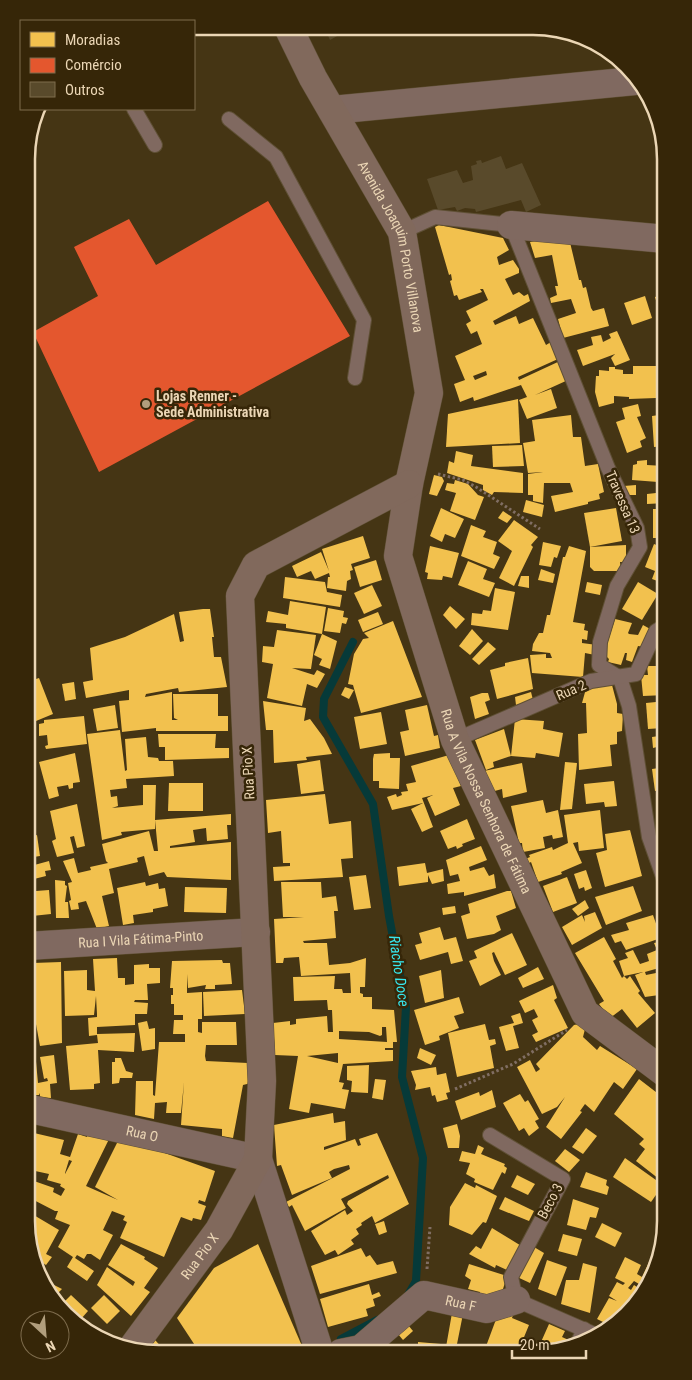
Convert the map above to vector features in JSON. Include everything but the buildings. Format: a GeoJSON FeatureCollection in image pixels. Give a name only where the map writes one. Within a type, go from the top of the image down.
{"type":"FeatureCollection","features":[{"type":"Feature","properties":{"kind":"street","name":"Avenida Joaquim Porto Villanova"},"geometry":{"type":"LineString","coordinates":[[292,35],[332,110],[402,232],[429,393],[409,484]]}},
{"type":"Feature","properties":{"kind":"street"},"geometry":{"type":"LineString","coordinates":[[332,110],[629,82]]}},
{"type":"Feature","properties":{"kind":"street"},"geometry":{"type":"LineString","coordinates":[[511,225],[657,239]]}},
{"type":"Feature","properties":{"kind":"street","name":"Rua A Vila Nossa Senhora de Fátima"},"geometry":{"type":"LineString","coordinates":[[409,484],[398,556],[455,740],[585,1013],[657,1066]]}},
{"type":"Feature","properties":{"kind":"street","name":"Rua Pio X"},"geometry":{"type":"LineString","coordinates":[[317,1345],[258,1159],[262,1081],[240,596],[256,565],[409,484]]}},
{"type":"Feature","properties":{"kind":"street","name":"Rua I Vila Fátima-Pinto"},"geometry":{"type":"LineString","coordinates":[[35,945],[256,932]]}},
{"type":"Feature","properties":{"kind":"street","name":"Rua O"},"geometry":{"type":"LineString","coordinates":[[35,1110],[258,1159]]}},
{"type":"Feature","properties":{"kind":"street","name":"Rua Pio X"},"geometry":{"type":"LineString","coordinates":[[136,1343],[219,1230],[258,1159]]}},
{"type":"Feature","properties":{"kind":"street"},"geometry":{"type":"LineString","coordinates":[[366,1345],[424,1294]]}},
{"type":"Feature","properties":{"kind":"street","name":"Rua F"},"geometry":{"type":"LineString","coordinates":[[424,1294],[486,1309],[516,1300]]}},
{"type":"Feature","properties":{"kind":"lane"},"geometry":{"type":"LineString","coordinates":[[135,110],[155,145]]}},
{"type":"Feature","properties":{"kind":"lane"},"geometry":{"type":"LineString","coordinates":[[229,119],[276,157],[364,320],[355,378]]}},
{"type":"Feature","properties":{"kind":"lane"},"geometry":{"type":"LineString","coordinates":[[402,232],[435,217],[511,225]]}},
{"type":"Feature","properties":{"kind":"lane","name":"Travessa 13"},"geometry":{"type":"LineString","coordinates":[[511,225],[608,468],[637,528],[640,547],[617,586],[600,642],[600,665],[620,678]]}},
{"type":"Feature","properties":{"kind":"lane","name":"Rua 2"},"geometry":{"type":"LineString","coordinates":[[455,740],[591,681],[636,674],[657,630]]}},
{"type":"Feature","properties":{"kind":"lane"},"geometry":{"type":"LineString","coordinates":[[620,678],[629,706],[649,837],[657,860]]}},
{"type":"Feature","properties":{"kind":"lane","name":"Beco 3"},"geometry":{"type":"LineString","coordinates":[[490,1135],[563,1179],[511,1277],[516,1300]]}},
{"type":"Feature","properties":{"kind":"lane"},"geometry":{"type":"LineString","coordinates":[[516,1300],[589,1331]]}},
{"type":"Feature","properties":{"kind":"path"},"geometry":{"type":"LineString","coordinates":[[409,484],[431,472],[463,480],[540,529]]}},
{"type":"Feature","properties":{"kind":"path"},"geometry":{"type":"LineString","coordinates":[[455,1089],[513,1064],[564,1033]]}},
{"type":"Feature","properties":{"kind":"path"},"geometry":{"type":"LineString","coordinates":[[424,1294],[430,1228]]}},
{"type":"Feature","properties":{"kind":"waterway","name":"Riacho Doce"},"geometry":{"type":"LineString","coordinates":[[353,642],[324,699],[323,717],[373,804],[389,916],[406,1007],[402,1077],[423,1158],[416,1281],[408,1295]]}},
{"type":"Feature","properties":{"kind":"waterway","name":"Riacho Doce"},"geometry":{"type":"LineString","coordinates":[[341,1339],[377,1320]]}},
{"type":"Feature","properties":{"kind":"place","name":"Lojas Renner - Sede Administrativa"},"geometry":{"type":"Point","coordinates":[146,404]}}]}
